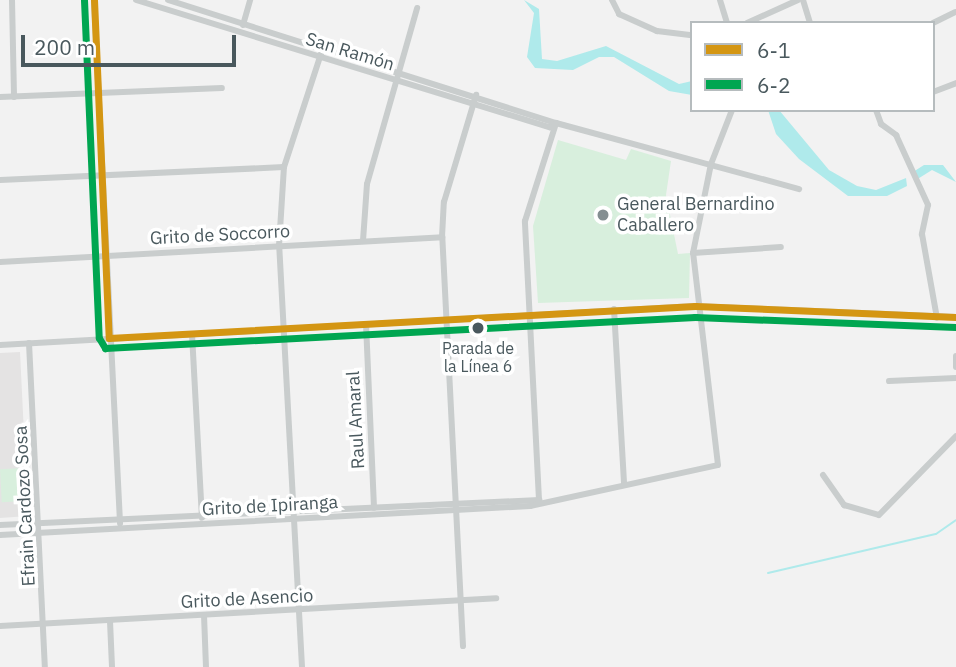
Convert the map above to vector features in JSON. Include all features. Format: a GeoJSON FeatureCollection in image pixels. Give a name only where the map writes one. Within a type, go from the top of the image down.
{"type":"FeatureCollection","features":[{"type":"Feature","properties":{"kind":"street"},"geometry":{"type":"LineString","coordinates":[[12,0],[14,97]]}},
{"type":"Feature","properties":{"kind":"street"},"geometry":{"type":"LineString","coordinates":[[94,0],[95,93],[120,528]]}},
{"type":"Feature","properties":{"kind":"street","name":"San Ramón"},"geometry":{"type":"LineString","coordinates":[[136,0],[473,104],[556,123],[799,189]]}},
{"type":"Feature","properties":{"kind":"street","name":"San Ramón"},"geometry":{"type":"LineString","coordinates":[[168,0],[476,95],[556,123]]}},
{"type":"Feature","properties":{"kind":"street"},"geometry":{"type":"LineString","coordinates":[[240,32],[250,0]]}},
{"type":"Feature","properties":{"kind":"street"},"geometry":{"type":"LineString","coordinates":[[612,0],[619,14],[657,31],[690,35]]}},
{"type":"Feature","properties":{"kind":"street"},"geometry":{"type":"LineString","coordinates":[[720,0],[726,21]]}},
{"type":"Feature","properties":{"kind":"street"},"geometry":{"type":"LineString","coordinates":[[752,21],[800,0],[809,21]]}},
{"type":"Feature","properties":{"kind":"street"},"geometry":{"type":"LineString","coordinates":[[363,241],[367,184],[418,8]]}},
{"type":"Feature","properties":{"kind":"street"},"geometry":{"type":"LineString","coordinates":[[935,22],[956,12]]}},
{"type":"Feature","properties":{"kind":"street"},"geometry":{"type":"LineString","coordinates":[[302,667],[287,328],[279,246],[284,167],[323,48]]}},
{"type":"Feature","properties":{"kind":"street"},"geometry":{"type":"LineString","coordinates":[[935,91],[956,83]]}},
{"type":"Feature","properties":{"kind":"street"},"geometry":{"type":"LineString","coordinates":[[0,97],[222,88]]}},
{"type":"Feature","properties":{"kind":"street"},"geometry":{"type":"LineString","coordinates":[[463,646],[463,600],[442,237],[444,202],[476,95]]}},
{"type":"Feature","properties":{"kind":"street"},"geometry":{"type":"LineString","coordinates":[[695,306],[693,253],[711,164],[731,112]]}},
{"type":"Feature","properties":{"kind":"street"},"geometry":{"type":"LineString","coordinates":[[877,112],[881,124],[896,135],[914,183],[928,205],[922,234],[937,317]]}},
{"type":"Feature","properties":{"kind":"street"},"geometry":{"type":"LineString","coordinates":[[539,500],[525,220],[556,123]]}},
{"type":"Feature","properties":{"kind":"street"},"geometry":{"type":"LineString","coordinates":[[0,180],[284,167]]}},
{"type":"Feature","properties":{"kind":"street","name":"Grito de Soccorro"},"geometry":{"type":"LineString","coordinates":[[0,262],[442,237]]}},
{"type":"Feature","properties":{"kind":"street"},"geometry":{"type":"LineString","coordinates":[[693,253],[781,247]]}},
{"type":"Feature","properties":{"kind":"street"},"geometry":{"type":"LineString","coordinates":[[0,345],[695,306],[956,317]]}},
{"type":"Feature","properties":{"kind":"street","name":"Grito de Ipiranga"},"geometry":{"type":"LineString","coordinates":[[0,535],[457,510],[539,500],[718,465],[695,306]]}},
{"type":"Feature","properties":{"kind":"street"},"geometry":{"type":"LineString","coordinates":[[614,309],[624,483]]}},
{"type":"Feature","properties":{"kind":"street","name":"Raul Amaral"},"geometry":{"type":"LineString","coordinates":[[366,324],[375,514]]}},
{"type":"Feature","properties":{"kind":"street"},"geometry":{"type":"LineString","coordinates":[[192,334],[202,524]]}},
{"type":"Feature","properties":{"kind":"street","name":"Efrain Cardozo Sosa"},"geometry":{"type":"LineString","coordinates":[[29,343],[42,533],[45,667]]}},
{"type":"Feature","properties":{"kind":"street"},"geometry":{"type":"LineString","coordinates":[[956,356],[956,367]]}},
{"type":"Feature","properties":{"kind":"street"},"geometry":{"type":"LineString","coordinates":[[888,381],[956,378]]}},
{"type":"Feature","properties":{"kind":"street"},"geometry":{"type":"LineString","coordinates":[[823,475],[844,505],[879,515],[956,436]]}},
{"type":"Feature","properties":{"kind":"street","name":"Grito de Ipiranga"},"geometry":{"type":"LineString","coordinates":[[0,525],[456,501],[539,500]]}},
{"type":"Feature","properties":{"kind":"street","name":"Grito de Asencio"},"geometry":{"type":"LineString","coordinates":[[0,626],[496,598]]}},
{"type":"Feature","properties":{"kind":"street"},"geometry":{"type":"LineString","coordinates":[[204,615],[206,667]]}},
{"type":"Feature","properties":{"kind":"street"},"geometry":{"type":"LineString","coordinates":[[110,621],[112,667]]}},
{"type":"Feature","properties":{"kind":"shaded area"},"geometry":{"type":"Polygon","coordinates":[[[20,352],[28,516],[0,518],[0,353],[20,352]]]}},
{"type":"Feature","properties":{"kind":"green space","name":"General Bernardino Caballero"},"geometry":{"type":"Polygon","coordinates":[[[558,140],[626,160],[631,149],[671,161],[666,195],[678,254],[690,253],[689,298],[538,303],[533,226],[558,140]]]}},
{"type":"Feature","properties":{"kind":"green space"},"geometry":{"type":"Polygon","coordinates":[[[23,468],[25,501],[2,502],[0,469],[23,468]]]}},
{"type":"Feature","properties":{"kind":"water"},"geometry":{"type":"Polygon","coordinates":[[[524,0],[539,9],[542,59],[557,61],[606,46],[679,84],[690,81],[690,95],[669,91],[614,57],[599,57],[573,70],[535,68],[527,57],[534,13],[524,0]]]}},
{"type":"Feature","properties":{"kind":"water"},"geometry":{"type":"Polygon","coordinates":[[[769,112],[781,112],[829,170],[857,186],[876,190],[906,178],[907,186],[887,196],[848,196],[799,159],[776,134],[769,112]]]}},
{"type":"Feature","properties":{"kind":"water"},"geometry":{"type":"Polygon","coordinates":[[[924,165],[943,165],[956,182],[932,170],[916,180],[913,172],[924,165]]]}},
{"type":"Feature","properties":{"kind":"waterway"},"geometry":{"type":"LineString","coordinates":[[768,573],[936,534],[956,520]]}},
{"type":"Feature","properties":{"kind":"transit line","name":"6-2"},"geometry":{"type":"LineString","coordinates":[[84,0],[99,338],[105,348],[695,317],[956,327]]}},
{"type":"Feature","properties":{"kind":"transit line","name":"6-1"},"geometry":{"type":"LineString","coordinates":[[94,0],[109,338],[695,306],[956,317]]}},
{"type":"Feature","properties":{"kind":"place","name":"General Bernardino Caballero"},"geometry":{"type":"Point","coordinates":[603,215]}},
{"type":"Feature","properties":{"kind":"place","name":"Parada de la Línea 6"},"geometry":{"type":"Point","coordinates":[478,328]}}]}
